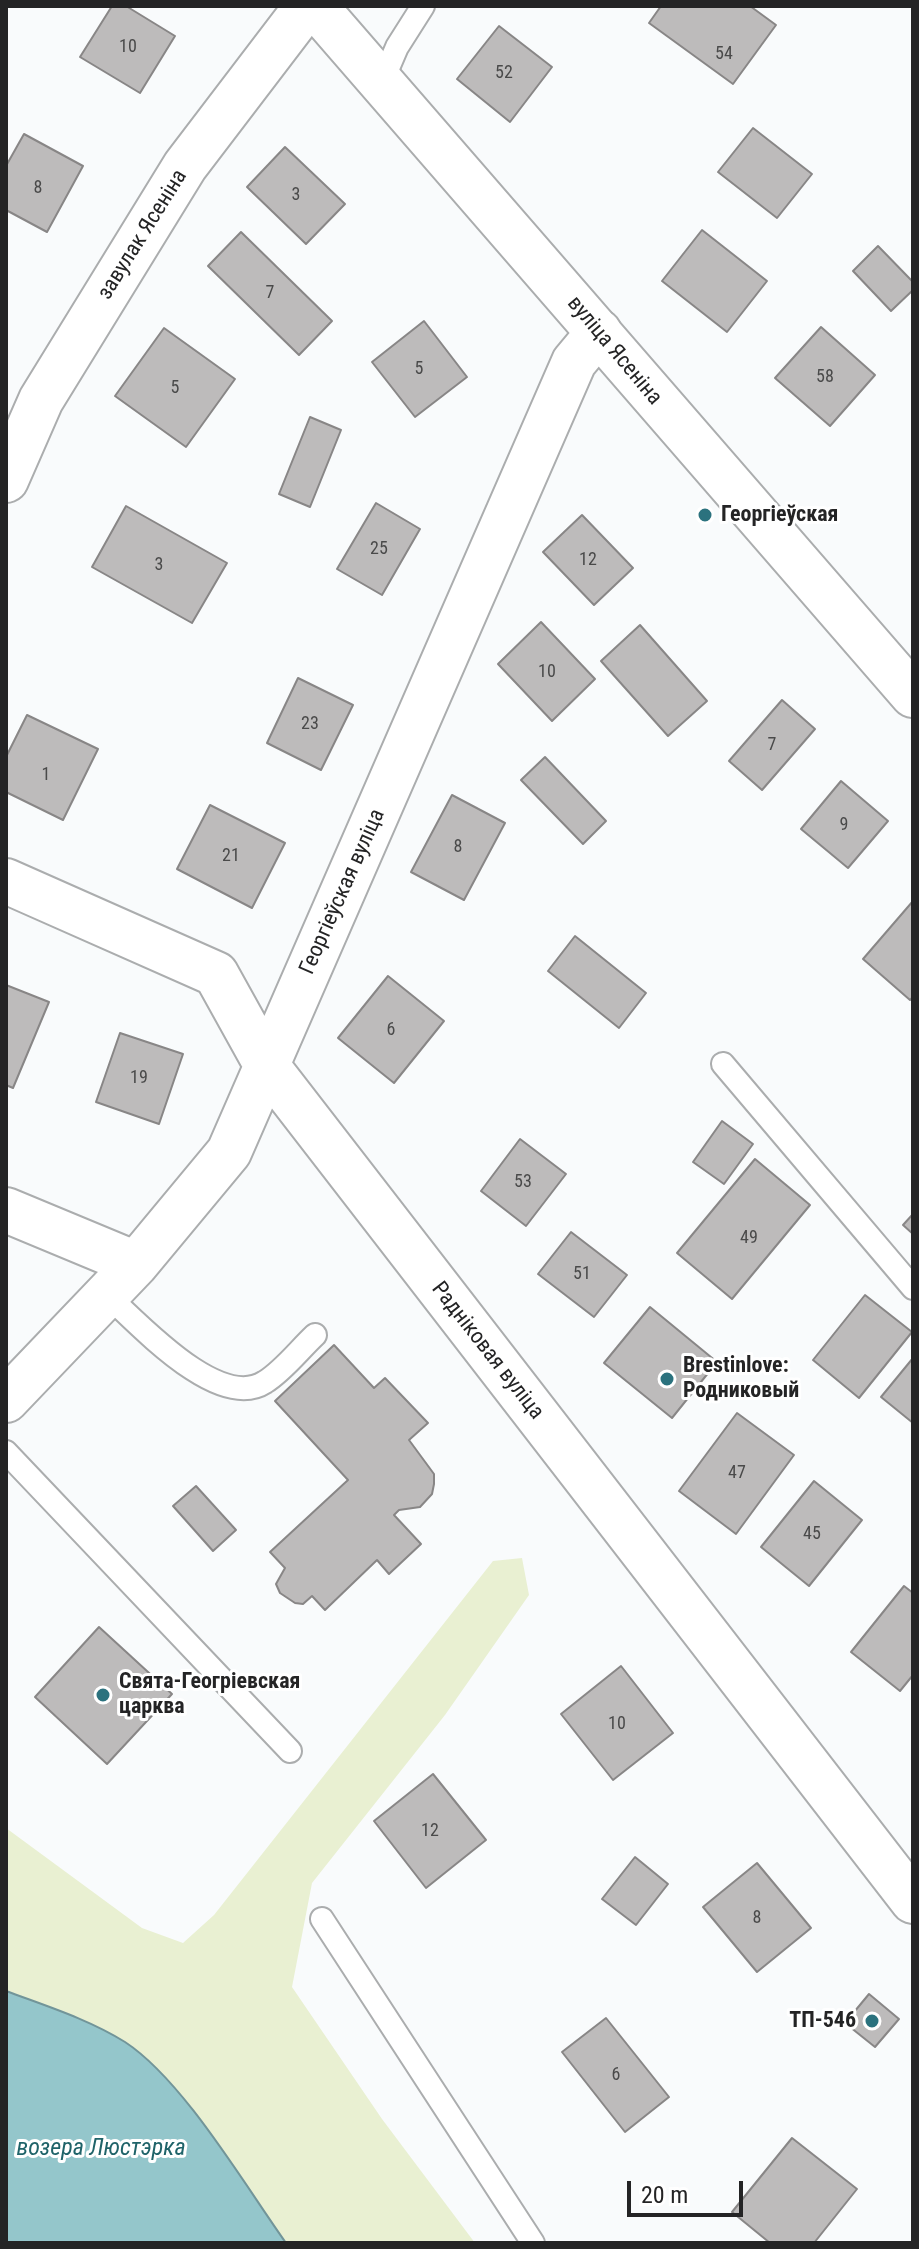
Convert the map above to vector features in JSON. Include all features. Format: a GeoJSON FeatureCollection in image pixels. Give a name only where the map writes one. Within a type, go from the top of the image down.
{"type":"FeatureCollection","features":[{"type":"Feature","properties":{"kind":"street","name":"завулак Ясеніна"},"geometry":{"type":"LineString","coordinates":[[6,480],[41,400],[185,166],[307,6]]}},
{"type":"Feature","properties":{"kind":"street","name":"вуліца Ясеніна"},"geometry":{"type":"LineString","coordinates":[[315,6],[913,695]]}},
{"type":"Feature","properties":{"kind":"street","name":"Георгіеўская вуліца"},"geometry":{"type":"LineString","coordinates":[[6,1400],[122,1279],[229,1152],[574,362],[599,332]]}},
{"type":"Feature","properties":{"kind":"street","name":"Радніковая вуліца"},"geometry":{"type":"LineString","coordinates":[[6,881],[216,974],[267,1066],[913,1901]]}},
{"type":"Feature","properties":{"kind":"street"},"geometry":{"type":"LineString","coordinates":[[6,1210],[122,1279]]}},
{"type":"Feature","properties":{"kind":"lane"},"geometry":{"type":"LineString","coordinates":[[382,82],[397,47],[423,6]]}},
{"type":"Feature","properties":{"kind":"lane"},"geometry":{"type":"LineString","coordinates":[[723,1064],[913,1288]]}},
{"type":"Feature","properties":{"kind":"lane"},"geometry":{"type":"LineString","coordinates":[[122,1279],[199,1374],[242,1391],[265,1383],[315,1335]]}},
{"type":"Feature","properties":{"kind":"lane"},"geometry":{"type":"LineString","coordinates":[[6,1452],[290,1751]]}},
{"type":"Feature","properties":{"kind":"lane"},"geometry":{"type":"LineString","coordinates":[[322,1919],[533,2243]]}},
{"type":"Feature","properties":{"kind":"green space"},"geometry":{"type":"Polygon","coordinates":[[[522,1558],[529,1595],[445,1715],[312,1883],[292,1987],[382,2119],[475,2243],[286,2243],[161,2073],[93,2025],[6,1991],[6,1828],[142,1928],[183,1943],[214,1915],[493,1561],[522,1558]]]}},
{"type":"Feature","properties":{"kind":"water","name":"возера Люстэрка"},"geometry":{"type":"Polygon","coordinates":[[[6,1991],[96,2026],[147,2059],[169,2081],[212,2135],[286,2243],[6,2243],[6,1991]]]}},
{"type":"Feature","properties":{"kind":"building"},"geometry":{"type":"Polygon","coordinates":[[[112,6],[126,6],[175,36],[140,93],[80,57],[112,6]]]}},
{"type":"Feature","properties":{"kind":"building"},"geometry":{"type":"Polygon","coordinates":[[[661,6],[750,6],[776,25],[733,84],[649,23],[661,6]]]}},
{"type":"Feature","properties":{"kind":"building"},"geometry":{"type":"Polygon","coordinates":[[[499,26],[552,67],[510,122],[457,79],[499,26]]]}},
{"type":"Feature","properties":{"kind":"building"},"geometry":{"type":"Polygon","coordinates":[[[753,128],[812,174],[777,218],[718,172],[753,128]]]}},
{"type":"Feature","properties":{"kind":"building"},"geometry":{"type":"Polygon","coordinates":[[[24,134],[83,166],[47,232],[6,210],[6,166],[24,134]]]}},
{"type":"Feature","properties":{"kind":"building"},"geometry":{"type":"Polygon","coordinates":[[[285,147],[345,204],[306,244],[247,187],[285,147]]]}},
{"type":"Feature","properties":{"kind":"building"},"geometry":{"type":"Polygon","coordinates":[[[702,230],[767,281],[727,332],[662,281],[702,230]]]}},
{"type":"Feature","properties":{"kind":"building"},"geometry":{"type":"Polygon","coordinates":[[[241,232],[332,321],[299,355],[208,266],[241,232]]]}},
{"type":"Feature","properties":{"kind":"building"},"geometry":{"type":"Polygon","coordinates":[[[878,246],[913,282],[913,290],[891,311],[853,271],[878,246]]]}},
{"type":"Feature","properties":{"kind":"building"},"geometry":{"type":"Polygon","coordinates":[[[424,321],[467,377],[415,417],[372,362],[424,321]]]}},
{"type":"Feature","properties":{"kind":"building"},"geometry":{"type":"Polygon","coordinates":[[[821,327],[875,375],[830,426],[775,378],[821,327]]]}},
{"type":"Feature","properties":{"kind":"building"},"geometry":{"type":"Polygon","coordinates":[[[164,328],[235,379],[186,447],[115,396],[164,328]]]}},
{"type":"Feature","properties":{"kind":"building"},"geometry":{"type":"Polygon","coordinates":[[[310,417],[341,430],[310,507],[279,494],[310,417]]]}},
{"type":"Feature","properties":{"kind":"building"},"geometry":{"type":"Polygon","coordinates":[[[376,503],[420,529],[382,595],[337,569],[376,503]]]}},
{"type":"Feature","properties":{"kind":"building"},"geometry":{"type":"Polygon","coordinates":[[[126,506],[227,563],[192,623],[92,567],[126,506]]]}},
{"type":"Feature","properties":{"kind":"building"},"geometry":{"type":"Polygon","coordinates":[[[582,515],[633,568],[594,605],[543,552],[582,515]]]}},
{"type":"Feature","properties":{"kind":"building"},"geometry":{"type":"Polygon","coordinates":[[[541,622],[595,679],[552,721],[498,664],[541,622]]]}},
{"type":"Feature","properties":{"kind":"building"},"geometry":{"type":"Polygon","coordinates":[[[640,625],[707,701],[668,736],[601,661],[640,625]]]}},
{"type":"Feature","properties":{"kind":"building"},"geometry":{"type":"Polygon","coordinates":[[[298,678],[353,705],[321,770],[267,743],[298,678]]]}},
{"type":"Feature","properties":{"kind":"building"},"geometry":{"type":"Polygon","coordinates":[[[782,700],[815,729],[762,790],[729,761],[782,700]]]}},
{"type":"Feature","properties":{"kind":"building"},"geometry":{"type":"Polygon","coordinates":[[[27,715],[98,749],[63,820],[6,792],[6,757],[27,715]]]}},
{"type":"Feature","properties":{"kind":"building"},"geometry":{"type":"Polygon","coordinates":[[[545,757],[606,821],[583,844],[521,780],[545,757]]]}},
{"type":"Feature","properties":{"kind":"building"},"geometry":{"type":"Polygon","coordinates":[[[841,781],[888,821],[848,868],[801,829],[841,781]]]}},
{"type":"Feature","properties":{"kind":"building"},"geometry":{"type":"Polygon","coordinates":[[[452,795],[505,823],[464,900],[411,872],[452,795]]]}},
{"type":"Feature","properties":{"kind":"building"},"geometry":{"type":"Polygon","coordinates":[[[210,805],[285,843],[252,908],[177,869],[210,805]]]}},
{"type":"Feature","properties":{"kind":"building"},"geometry":{"type":"Polygon","coordinates":[[[913,901],[913,997],[910,1000],[863,959],[913,901]]]}},
{"type":"Feature","properties":{"kind":"building"},"geometry":{"type":"Polygon","coordinates":[[[575,936],[646,993],[619,1028],[548,971],[575,936]]]}},
{"type":"Feature","properties":{"kind":"building"},"geometry":{"type":"Polygon","coordinates":[[[388,976],[444,1021],[394,1083],[338,1038],[388,976]]]}},
{"type":"Feature","properties":{"kind":"building"},"geometry":{"type":"Polygon","coordinates":[[[6,985],[49,1002],[13,1088],[6,1085],[6,985]]]}},
{"type":"Feature","properties":{"kind":"building"},"geometry":{"type":"Polygon","coordinates":[[[120,1033],[183,1054],[159,1124],[96,1102],[120,1033]]]}},
{"type":"Feature","properties":{"kind":"building"},"geometry":{"type":"Polygon","coordinates":[[[722,1121],[753,1144],[724,1184],[693,1162],[722,1121]]]}},
{"type":"Feature","properties":{"kind":"building"},"geometry":{"type":"Polygon","coordinates":[[[520,1139],[566,1174],[526,1226],[481,1191],[520,1139]]]}},
{"type":"Feature","properties":{"kind":"building"},"geometry":{"type":"Polygon","coordinates":[[[755,1159],[810,1205],[732,1299],[677,1253],[755,1159]]]}},
{"type":"Feature","properties":{"kind":"building"},"geometry":{"type":"Polygon","coordinates":[[[913,1214],[913,1234],[903,1225],[913,1214]]]}},
{"type":"Feature","properties":{"kind":"building"},"geometry":{"type":"Polygon","coordinates":[[[571,1232],[627,1275],[594,1317],[538,1274],[571,1232]]]}},
{"type":"Feature","properties":{"kind":"building"},"geometry":{"type":"Polygon","coordinates":[[[865,1295],[912,1332],[859,1398],[813,1360],[865,1295]]]}},
{"type":"Feature","properties":{"kind":"building"},"geometry":{"type":"Polygon","coordinates":[[[650,1307],[717,1362],[672,1418],[604,1363],[650,1307]]]}},
{"type":"Feature","properties":{"kind":"building"},"geometry":{"type":"Polygon","coordinates":[[[334,1345],[374,1388],[385,1378],[428,1423],[409,1440],[434,1474],[434,1484],[432,1494],[420,1507],[399,1510],[394,1515],[421,1544],[389,1574],[377,1560],[325,1610],[312,1596],[303,1604],[295,1603],[280,1593],[276,1584],[285,1568],[270,1552],[348,1480],[275,1401],[334,1345]]]}},
{"type":"Feature","properties":{"kind":"building"},"geometry":{"type":"Polygon","coordinates":[[[913,1358],[913,1423],[881,1397],[913,1358]]]}},
{"type":"Feature","properties":{"kind":"building"},"geometry":{"type":"Polygon","coordinates":[[[737,1413],[794,1455],[736,1534],[679,1491],[737,1413]]]}},
{"type":"Feature","properties":{"kind":"building"},"geometry":{"type":"Polygon","coordinates":[[[814,1481],[862,1520],[809,1586],[761,1547],[814,1481]]]}},
{"type":"Feature","properties":{"kind":"building"},"geometry":{"type":"Polygon","coordinates":[[[196,1486],[236,1530],[213,1551],[173,1506],[196,1486]]]}},
{"type":"Feature","properties":{"kind":"building"},"geometry":{"type":"Polygon","coordinates":[[[904,1586],[913,1593],[913,1675],[900,1691],[851,1652],[904,1586]]]}},
{"type":"Feature","properties":{"kind":"building","name":"Свята-Геогріевская царква"},"geometry":{"type":"Polygon","coordinates":[[[99,1627],[172,1694],[107,1764],[35,1697],[99,1627]]]}},
{"type":"Feature","properties":{"kind":"building"},"geometry":{"type":"Polygon","coordinates":[[[621,1666],[673,1733],[613,1780],[561,1714],[621,1666]]]}},
{"type":"Feature","properties":{"kind":"building"},"geometry":{"type":"Polygon","coordinates":[[[433,1774],[486,1840],[426,1888],[374,1821],[433,1774]]]}},
{"type":"Feature","properties":{"kind":"building"},"geometry":{"type":"Polygon","coordinates":[[[635,1857],[668,1884],[636,1925],[602,1899],[635,1857]]]}},
{"type":"Feature","properties":{"kind":"building"},"geometry":{"type":"Polygon","coordinates":[[[757,1863],[811,1928],[757,1972],[703,1907],[757,1863]]]}},
{"type":"Feature","properties":{"kind":"building","name":"ТП-546"},"geometry":{"type":"Polygon","coordinates":[[[869,1994],[899,2019],[875,2047],[845,2023],[869,1994]]]}},
{"type":"Feature","properties":{"kind":"building"},"geometry":{"type":"Polygon","coordinates":[[[606,2018],[669,2097],[625,2132],[562,2052],[606,2018]]]}},
{"type":"Feature","properties":{"kind":"building"},"geometry":{"type":"Polygon","coordinates":[[[792,2138],[857,2189],[814,2243],[770,2243],[732,2212],[792,2138]]]}},
{"type":"Feature","properties":{"kind":"place","name":"Георгіеўская"},"geometry":{"type":"Point","coordinates":[705,515]}},
{"type":"Feature","properties":{"kind":"place","name":"Brestinlove: Родниковый"},"geometry":{"type":"Point","coordinates":[667,1379]}},
{"type":"Feature","properties":{"kind":"place","name":"Свята-Геогріевская царква"},"geometry":{"type":"Point","coordinates":[103,1695]}},
{"type":"Feature","properties":{"kind":"place","name":"ТП-546"},"geometry":{"type":"Point","coordinates":[872,2021]}}]}
